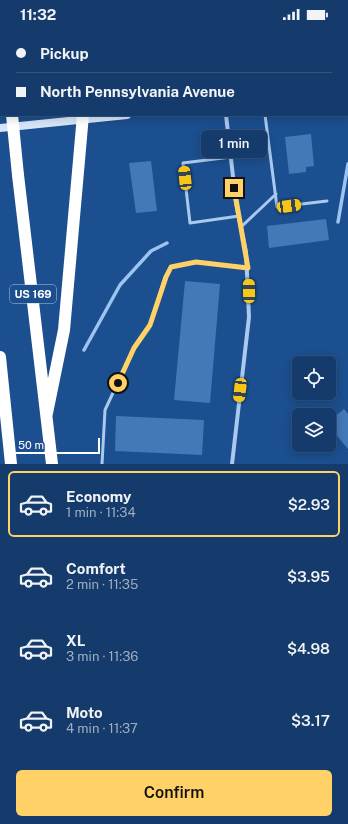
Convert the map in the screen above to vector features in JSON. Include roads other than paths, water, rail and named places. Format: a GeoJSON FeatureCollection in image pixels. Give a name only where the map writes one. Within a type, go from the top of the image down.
{"type":"FeatureCollection","features":[{"type":"Feature","properties":{"kind":"highway","name":"US 169"},"geometry":{"type":"LineString","coordinates":[[12,116],[52,464]]}},
{"type":"Feature","properties":{"kind":"highway"},"geometry":{"type":"LineString","coordinates":[[47,413],[64,330],[83,117]]}},
{"type":"Feature","properties":{"kind":"highway"},"geometry":{"type":"LineString","coordinates":[[0,357],[11,464]]}},
{"type":"Feature","properties":{"kind":"highway"},"geometry":{"type":"LineString","coordinates":[[0,414],[9,443]]}},
{"type":"Feature","properties":{"kind":"main road"},"geometry":{"type":"LineString","coordinates":[[0,128],[83,117],[104,116]]}},
{"type":"Feature","properties":{"kind":"street"},"geometry":{"type":"LineString","coordinates":[[226,116],[239,216],[248,268],[249,317],[232,464]]}},
{"type":"Feature","properties":{"kind":"lane"},"geometry":{"type":"LineString","coordinates":[[265,116],[277,207],[327,200]]}},
{"type":"Feature","properties":{"kind":"lane"},"geometry":{"type":"LineString","coordinates":[[231,157],[183,163],[190,223],[239,216]]}},
{"type":"Feature","properties":{"kind":"lane"},"geometry":{"type":"LineString","coordinates":[[241,227],[276,194]]}},
{"type":"Feature","properties":{"kind":"lane"},"geometry":{"type":"LineString","coordinates":[[102,464],[105,410],[134,348],[150,325],[166,277],[171,267],[196,262],[248,268]]}},
{"type":"Feature","properties":{"kind":"waterway"},"geometry":{"type":"LineString","coordinates":[[338,222],[348,164]]}},
{"type":"Feature","properties":{"kind":"waterway"},"geometry":{"type":"LineString","coordinates":[[84,350],[120,285],[151,251],[167,243]]}}]}
